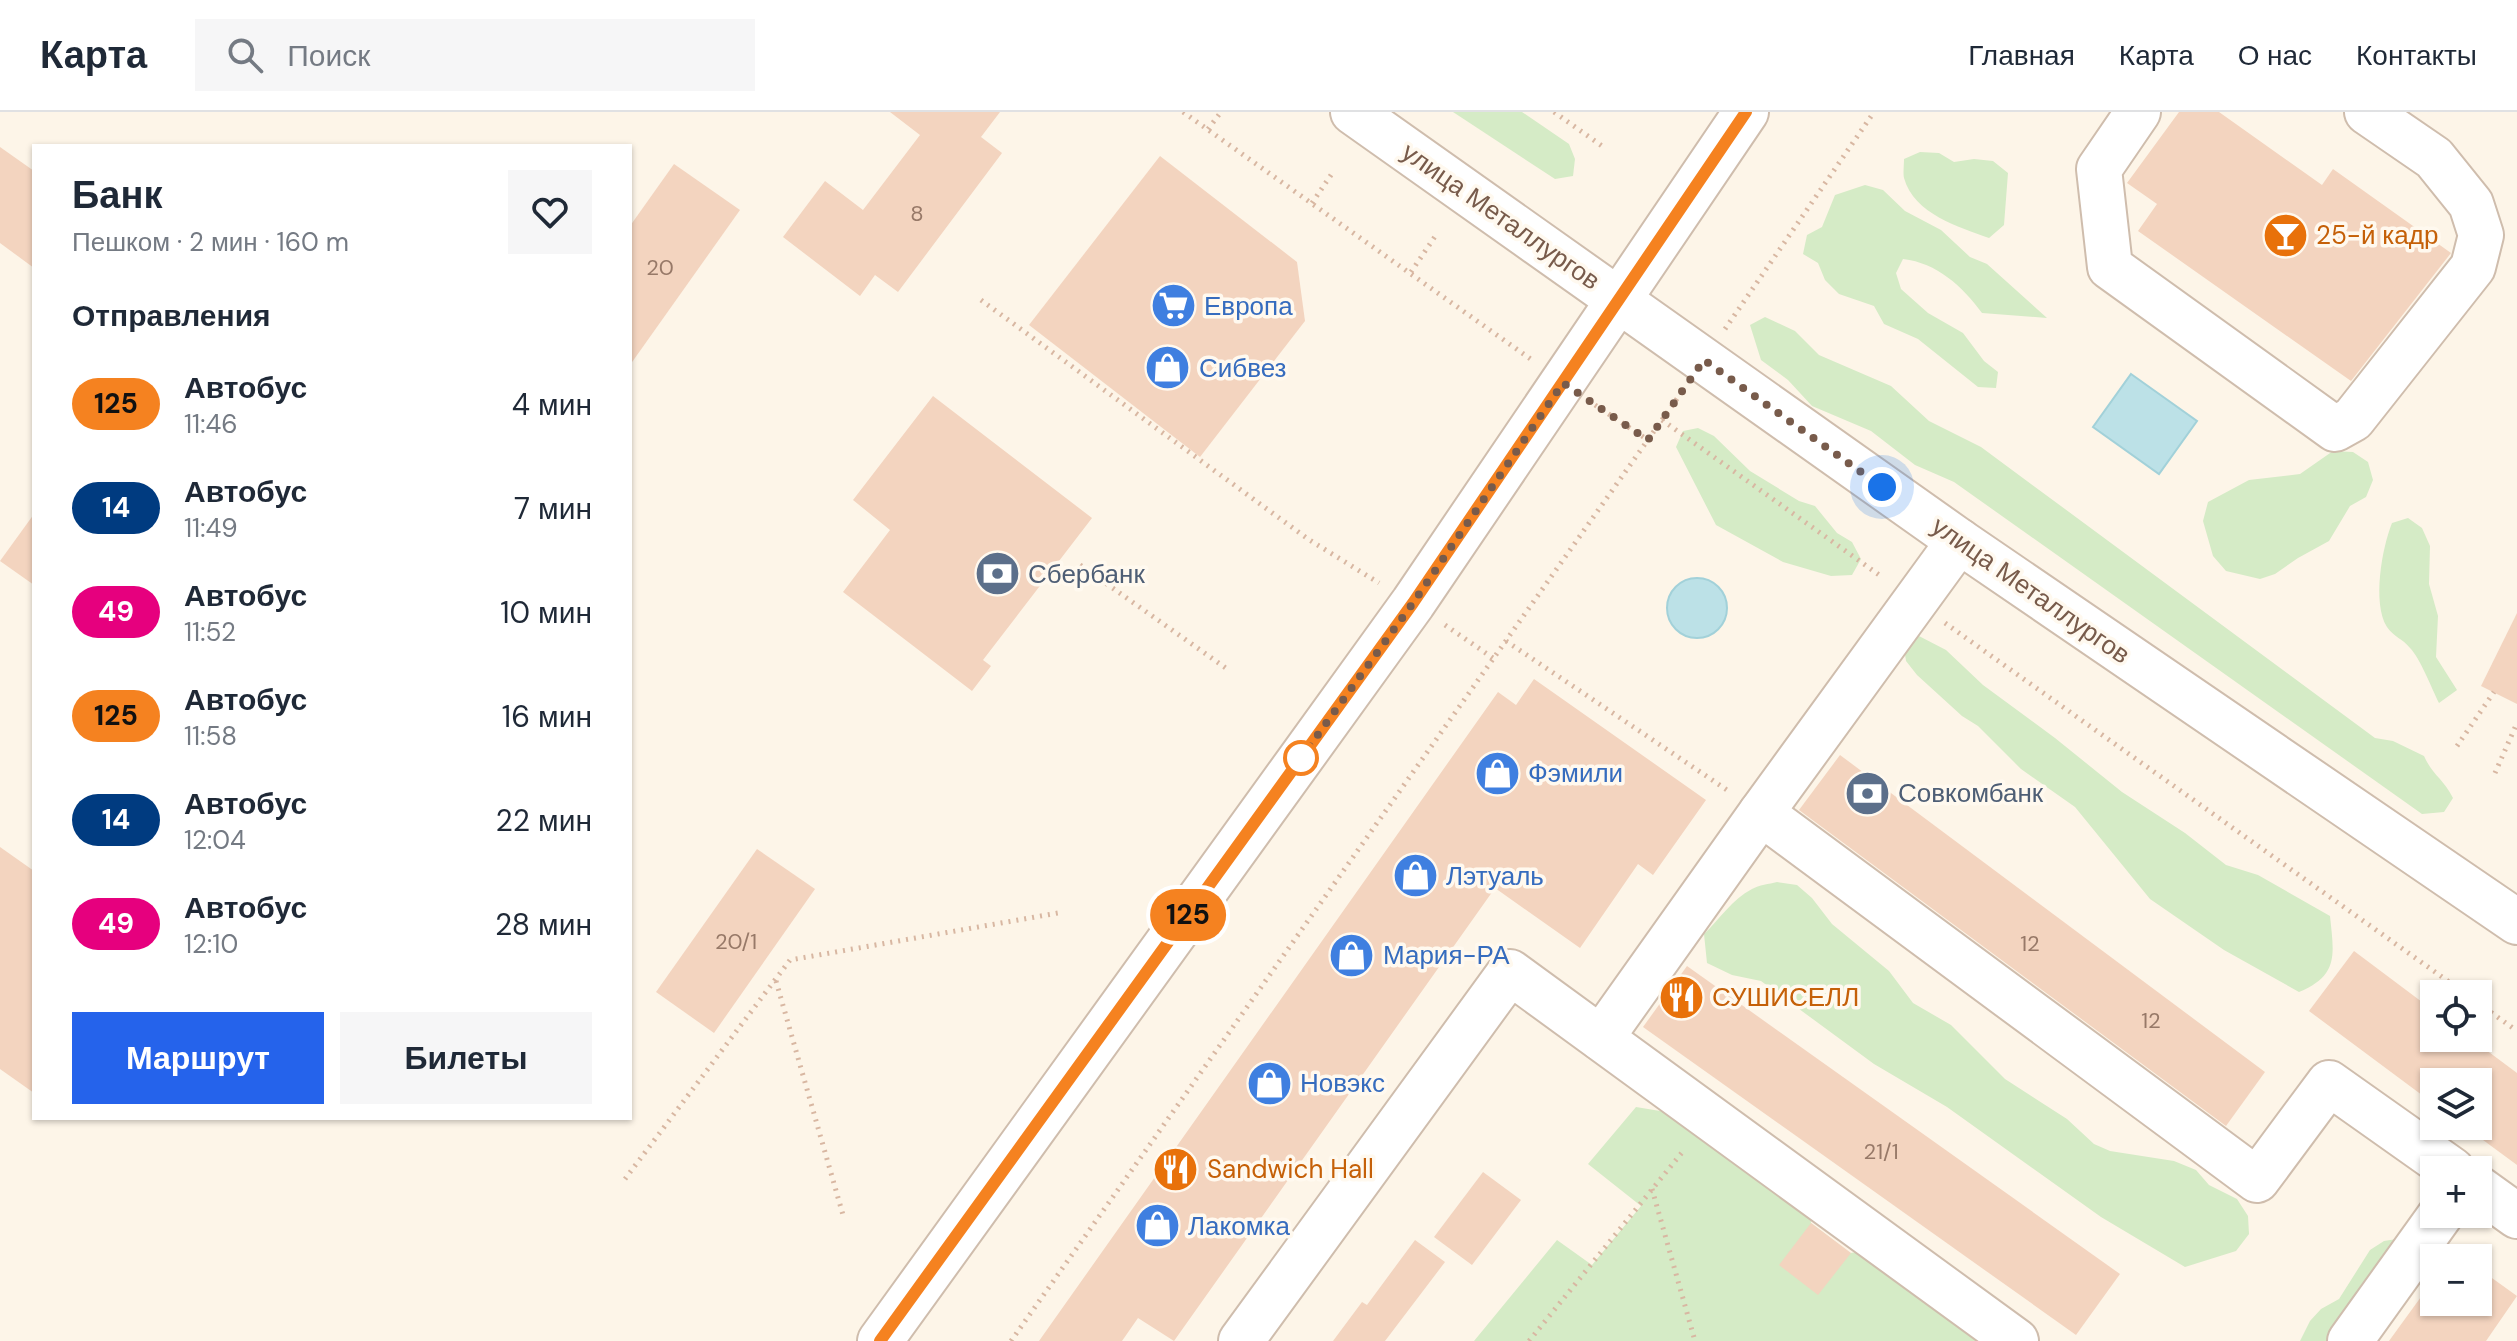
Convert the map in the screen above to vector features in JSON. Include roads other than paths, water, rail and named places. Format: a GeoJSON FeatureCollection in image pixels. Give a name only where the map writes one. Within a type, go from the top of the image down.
{"type":"FeatureCollection","features":[{"type":"Feature","properties":{"kind":"street","name":"улица Металлургов"},"geometry":{"type":"LineString","coordinates":[[1353,112],[1959,541],[2516,919]]}},
{"type":"Feature","properties":{"kind":"street"},"geometry":{"type":"LineString","coordinates":[[900,1334],[1413,603],[1746,112]]}},
{"type":"Feature","properties":{"kind":"street"},"geometry":{"type":"LineString","coordinates":[[2138,112],[2099,169],[2110,267],[2335,429],[2353,419],[2473,267],[2481,235],[2471,204],[2434,158],[2367,112]]}},
{"type":"Feature","properties":{"kind":"street"},"geometry":{"type":"LineString","coordinates":[[1601,1038],[1959,541]]}},
{"type":"Feature","properties":{"kind":"street"},"geometry":{"type":"LineString","coordinates":[[1761,813],[2257,1180],[2329,1083],[2432,1156]]}},
{"type":"Feature","properties":{"kind":"street"},"geometry":{"type":"LineString","coordinates":[[1241,1341],[1510,972],[2016,1341]]}},
{"type":"Feature","properties":{"kind":"street"},"geometry":{"type":"LineString","coordinates":[[2492,1198],[2517,1216]]}},
{"type":"Feature","properties":{"kind":"street"},"geometry":{"type":"LineString","coordinates":[[2350,1341],[2431,1228]]}},
{"type":"Feature","properties":{"kind":"water"},"geometry":{"type":"Polygon","coordinates":[[[2131,374],[2197,421],[2159,474],[2093,427],[2131,374]]]}},
{"type":"Feature","properties":{"kind":"water"},"geometry":{"type":"Polygon","coordinates":[[[1697,578],[1708,580],[1718,587],[1725,597],[1725,619],[1718,629],[1708,636],[1697,638],[1686,636],[1676,629],[1669,619],[1667,608],[1669,597],[1676,587],[1686,580],[1697,578]]]}},
{"type":"Feature","properties":{"kind":"place","name":"25-й кадр"},"geometry":{"type":"Point","coordinates":[2285,235]}},
{"type":"Feature","properties":{"kind":"place","name":"Европа"},"geometry":{"type":"Point","coordinates":[1173,306]}},
{"type":"Feature","properties":{"kind":"place","name":"Сибвез"},"geometry":{"type":"Point","coordinates":[1168,368]}},
{"type":"Feature","properties":{"kind":"place","name":"Сбербанк"},"geometry":{"type":"Point","coordinates":[997,574]}},
{"type":"Feature","properties":{"kind":"place","name":"Фэмили"},"geometry":{"type":"Point","coordinates":[1497,773]}},
{"type":"Feature","properties":{"kind":"place","name":"Совкомбанк"},"geometry":{"type":"Point","coordinates":[1867,793]}},
{"type":"Feature","properties":{"kind":"place","name":"Лэтуаль"},"geometry":{"type":"Point","coordinates":[1415,876]}},
{"type":"Feature","properties":{"kind":"place","name":"Мария-РА"},"geometry":{"type":"Point","coordinates":[1352,955]}},
{"type":"Feature","properties":{"kind":"place","name":"СУШИСЕЛЛ"},"geometry":{"type":"Point","coordinates":[1681,997]}},
{"type":"Feature","properties":{"kind":"place","name":"Новэкс"},"geometry":{"type":"Point","coordinates":[1269,1083]}},
{"type":"Feature","properties":{"kind":"place","name":"Sandwich Hall"},"geometry":{"type":"Point","coordinates":[1176,1169]}},
{"type":"Feature","properties":{"kind":"place","name":"Лакомка"},"geometry":{"type":"Point","coordinates":[1157,1226]}}]}
